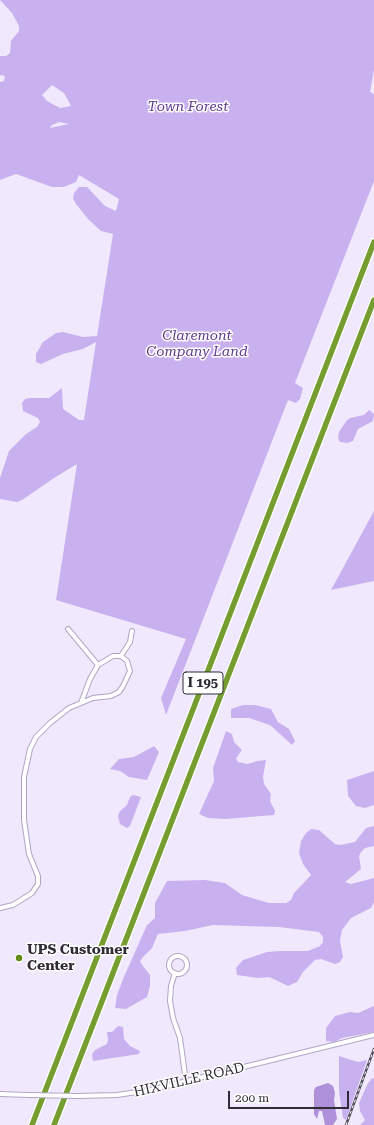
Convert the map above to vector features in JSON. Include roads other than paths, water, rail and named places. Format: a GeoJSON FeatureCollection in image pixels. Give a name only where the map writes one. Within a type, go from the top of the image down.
{"type":"FeatureCollection","features":[{"type":"Feature","properties":{"kind":"highway","name":"I 195"},"geometry":{"type":"LineString","coordinates":[[32,1125],[374,242]]}},
{"type":"Feature","properties":{"kind":"highway","name":"I 195"},"geometry":{"type":"LineString","coordinates":[[54,1125],[374,300]]}},
{"type":"Feature","properties":{"kind":"street"},"geometry":{"type":"LineString","coordinates":[[68,630],[98,665]]}},
{"type":"Feature","properties":{"kind":"street"},"geometry":{"type":"LineString","coordinates":[[121,656],[130,642],[132,631]]}},
{"type":"Feature","properties":{"kind":"street"},"geometry":{"type":"LineString","coordinates":[[0,908],[13,904],[32,893],[38,884],[38,876],[28,849],[24,820],[24,777],[30,749],[36,737],[50,723],[69,708],[81,703],[93,698],[111,696],[119,692],[130,671],[127,661],[121,656],[113,656],[98,665],[90,678],[81,703]]}},
{"type":"Feature","properties":{"kind":"street"},"geometry":{"type":"LineString","coordinates":[[180,956],[186,960],[186,967],[182,972],[175,973],[170,969],[169,962],[173,957],[180,956]]}},
{"type":"Feature","properties":{"kind":"street"},"geometry":{"type":"LineString","coordinates":[[175,973],[171,986],[170,1001],[173,1018],[180,1038],[186,1082]]}},
{"type":"Feature","properties":{"kind":"street","name":"HIXVILLE ROAD"},"geometry":{"type":"LineString","coordinates":[[0,1094],[78,1096],[130,1094],[186,1082],[374,1035]]}},
{"type":"Feature","properties":{"kind":"railway"},"geometry":{"type":"LineString","coordinates":[[346,1125],[374,1049]]}},
{"type":"Feature","properties":{"kind":"place","name":"UPS Customer Center"},"geometry":{"type":"Point","coordinates":[19,958]}},
{"type":"Feature","properties":{"kind":"park label","name":"Town Forest"},"geometry":{"type":"Point","coordinates":[188,107]}},
{"type":"Feature","properties":{"kind":"park label","name":"Claremont Company Land"},"geometry":{"type":"Point","coordinates":[197,344]}}]}
